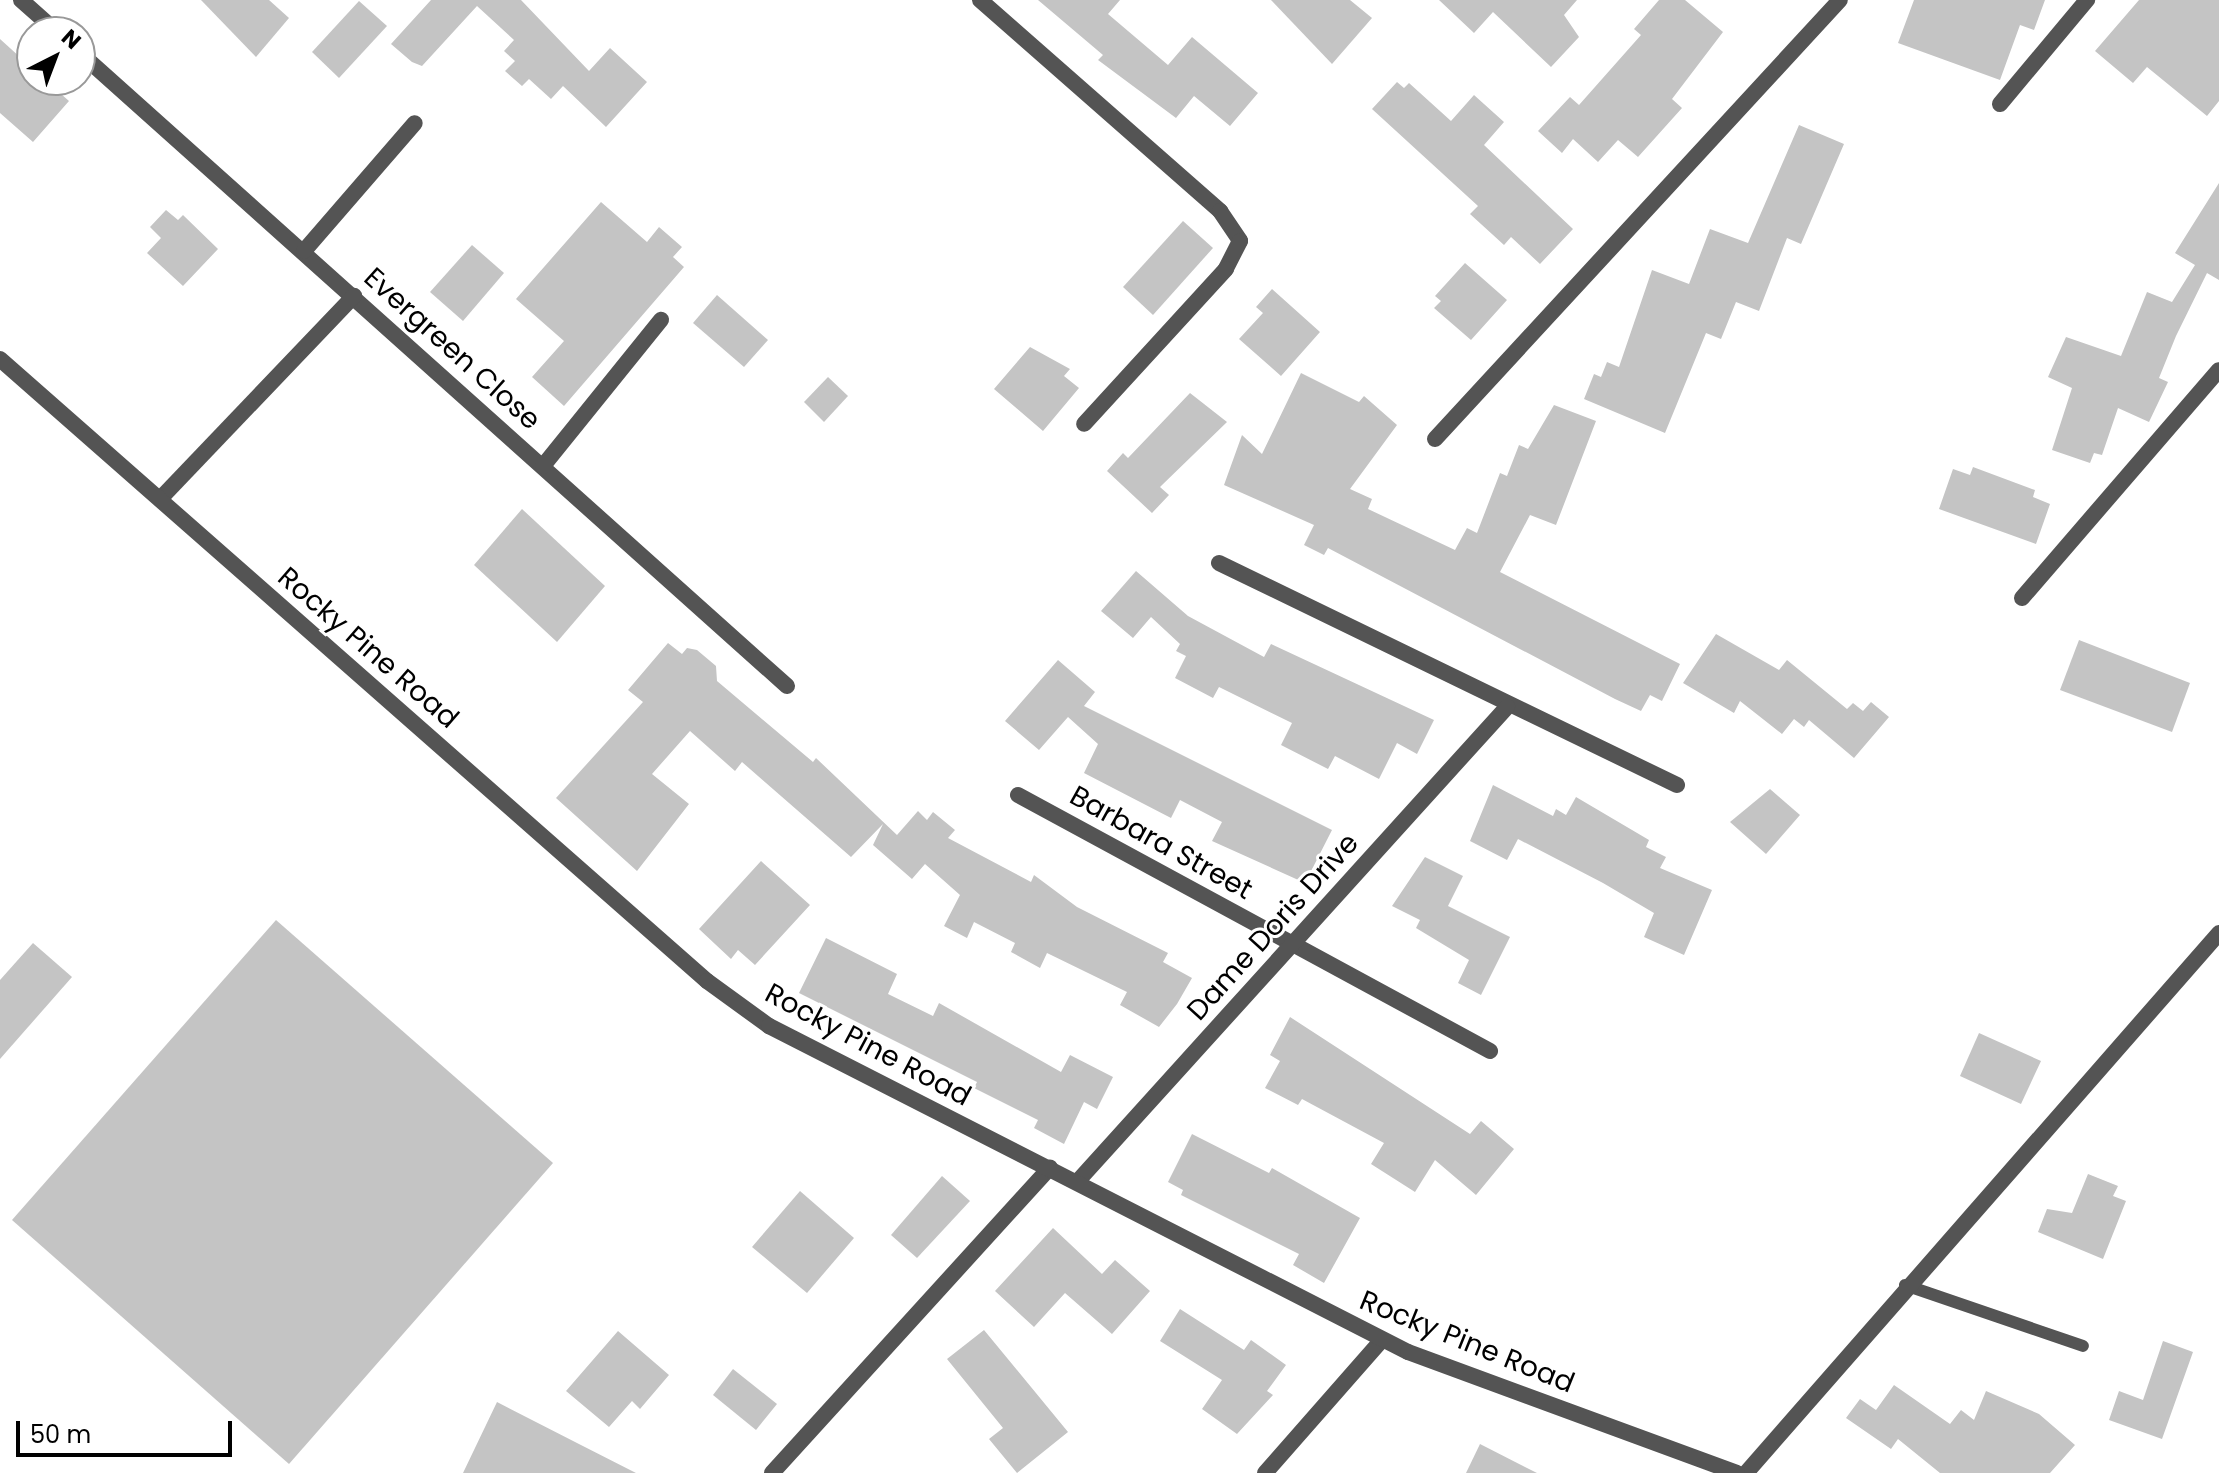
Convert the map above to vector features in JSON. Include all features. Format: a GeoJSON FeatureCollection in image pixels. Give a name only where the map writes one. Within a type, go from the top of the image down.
{"type":"FeatureCollection","features":[{"type":"Feature","properties":{"kind":"street"},"geometry":{"type":"LineString","coordinates":[[21,0],[39,16]]}},
{"type":"Feature","properties":{"kind":"street"},"geometry":{"type":"LineString","coordinates":[[980,0],[1220,211],[1240,241],[1226,269],[1084,424]]}},
{"type":"Feature","properties":{"kind":"street"},"geometry":{"type":"LineString","coordinates":[[1435,439],[1840,0]]}},
{"type":"Feature","properties":{"kind":"street"},"geometry":{"type":"LineString","coordinates":[[2000,104],[2087,0]]}},
{"type":"Feature","properties":{"kind":"street","name":"Evergreen Close"},"geometry":{"type":"LineString","coordinates":[[96,67],[787,686]]}},
{"type":"Feature","properties":{"kind":"street"},"geometry":{"type":"LineString","coordinates":[[304,251],[415,123]]}},
{"type":"Feature","properties":{"kind":"street"},"geometry":{"type":"LineString","coordinates":[[160,499],[354,296]]}},
{"type":"Feature","properties":{"kind":"street"},"geometry":{"type":"LineString","coordinates":[[543,466],[661,320]]}},
{"type":"Feature","properties":{"kind":"street","name":"Rocky Pine Road"},"geometry":{"type":"LineString","coordinates":[[0,359],[736,1004],[822,1057],[1050,1167],[1382,1340],[1736,1473]]}},
{"type":"Feature","properties":{"kind":"street"},"geometry":{"type":"LineString","coordinates":[[2022,598],[2219,370]]}},
{"type":"Feature","properties":{"kind":"street"},"geometry":{"type":"LineString","coordinates":[[1219,563],[1507,707],[1677,785]]}},
{"type":"Feature","properties":{"kind":"street","name":"Dame Doris Drive"},"geometry":{"type":"LineString","coordinates":[[1077,1182],[1507,707]]}},
{"type":"Feature","properties":{"kind":"street","name":"Barbara Street"},"geometry":{"type":"LineString","coordinates":[[1018,795],[1490,1051]]}},
{"type":"Feature","properties":{"kind":"street"},"geometry":{"type":"LineString","coordinates":[[1746,1473],[1905,1285],[2219,933]]}},
{"type":"Feature","properties":{"kind":"street"},"geometry":{"type":"LineString","coordinates":[[772,1473],[1050,1167]]}},
{"type":"Feature","properties":{"kind":"street"},"geometry":{"type":"LineString","coordinates":[[1265,1473],[1382,1340]]}},
{"type":"Feature","properties":{"kind":"lane"},"geometry":{"type":"LineString","coordinates":[[1905,1285],[2083,1346]]}},
{"type":"Feature","properties":{"kind":"building"},"geometry":{"type":"Polygon","coordinates":[[[201,0],[269,0],[289,18],[256,57],[201,0]]]}},
{"type":"Feature","properties":{"kind":"building"},"geometry":{"type":"Polygon","coordinates":[[[431,0],[521,0],[589,71],[610,48],[647,82],[606,127],[563,86],[551,99],[529,79],[522,86],[505,71],[515,61],[504,51],[514,40],[477,6],[422,66],[412,62],[391,44],[431,0]]]}},
{"type":"Feature","properties":{"kind":"building"},"geometry":{"type":"Polygon","coordinates":[[[1038,0],[1120,0],[1108,14],[1168,65],[1192,37],[1258,93],[1230,126],[1194,96],[1176,118],[1098,60],[1103,55],[1038,0]]]}},
{"type":"Feature","properties":{"kind":"building"},"geometry":{"type":"Polygon","coordinates":[[[1271,0],[1350,0],[1372,18],[1332,64],[1271,0]]]}},
{"type":"Feature","properties":{"kind":"building"},"geometry":{"type":"Polygon","coordinates":[[[1439,0],[1577,0],[1564,15],[1579,37],[1551,67],[1493,12],[1474,33],[1439,0]]]}},
{"type":"Feature","properties":{"kind":"building"},"geometry":{"type":"Polygon","coordinates":[[[1659,0],[1685,0],[1723,32],[1672,99],[1682,108],[1638,157],[1618,140],[1598,162],[1573,139],[1562,153],[1538,131],[1570,97],[1579,105],[1641,35],[1634,29],[1659,0]]]}},
{"type":"Feature","properties":{"kind":"building"},"geometry":{"type":"Polygon","coordinates":[[[1914,0],[2045,0],[2034,30],[2020,25],[2000,80],[1898,43],[1914,0]]]}},
{"type":"Feature","properties":{"kind":"building"},"geometry":{"type":"Polygon","coordinates":[[[2139,0],[2219,0],[2219,101],[2207,116],[2147,67],[2133,83],[2095,51],[2139,0]]]}},
{"type":"Feature","properties":{"kind":"building"},"geometry":{"type":"Polygon","coordinates":[[[359,1],[387,26],[339,78],[312,52],[359,1]]]}},
{"type":"Feature","properties":{"kind":"building"},"geometry":{"type":"Polygon","coordinates":[[[0,39],[16,54],[16,96],[63,96],[69,101],[33,142],[0,113],[0,39]]]}},
{"type":"Feature","properties":{"kind":"building"},"geometry":{"type":"Polygon","coordinates":[[[1397,82],[1404,88],[1409,83],[1451,121],[1474,95],[1504,122],[1484,145],[1573,229],[1540,264],[1511,237],[1504,245],[1470,214],[1478,206],[1372,109],[1397,82]]]}},
{"type":"Feature","properties":{"kind":"building"},"geometry":{"type":"Polygon","coordinates":[[[1799,125],[1844,144],[1801,244],[1787,238],[1759,311],[1736,302],[1721,339],[1706,333],[1665,433],[1584,399],[1594,374],[1601,377],[1607,362],[1619,367],[1652,270],[1689,284],[1710,229],[1748,243],[1799,125]]]}},
{"type":"Feature","properties":{"kind":"building"},"geometry":{"type":"Polygon","coordinates":[[[2219,183],[2219,280],[2207,273],[2159,378],[2168,382],[2149,422],[2118,408],[2102,455],[2094,453],[2090,463],[2052,450],[2072,388],[2048,377],[2066,337],[2121,356],[2147,292],[2172,302],[2195,265],[2175,253],[2219,183]]]}},
{"type":"Feature","properties":{"kind":"building"},"geometry":{"type":"Polygon","coordinates":[[[601,202],[647,242],[659,227],[682,247],[673,257],[684,267],[564,406],[532,377],[564,341],[516,299],[601,202]]]}},
{"type":"Feature","properties":{"kind":"building"},"geometry":{"type":"Polygon","coordinates":[[[166,210],[178,220],[183,215],[218,249],[183,286],[147,253],[161,238],[150,227],[166,210]]]}},
{"type":"Feature","properties":{"kind":"building"},"geometry":{"type":"Polygon","coordinates":[[[1183,221],[1213,248],[1153,315],[1123,287],[1183,221]]]}},
{"type":"Feature","properties":{"kind":"building"},"geometry":{"type":"Polygon","coordinates":[[[472,245],[504,273],[463,321],[430,292],[472,245]]]}},
{"type":"Feature","properties":{"kind":"building"},"geometry":{"type":"Polygon","coordinates":[[[1465,263],[1507,300],[1471,340],[1434,308],[1441,301],[1435,296],[1465,263]]]}},
{"type":"Feature","properties":{"kind":"building"},"geometry":{"type":"Polygon","coordinates":[[[1272,289],[1320,332],[1281,376],[1239,339],[1263,313],[1256,307],[1272,289]]]}},
{"type":"Feature","properties":{"kind":"building"},"geometry":{"type":"Polygon","coordinates":[[[717,295],[768,340],[744,367],[693,323],[717,295]]]}},
{"type":"Feature","properties":{"kind":"building"},"geometry":{"type":"Polygon","coordinates":[[[1030,347],[1070,369],[1064,376],[1079,388],[1043,431],[994,389],[1030,347]]]}},
{"type":"Feature","properties":{"kind":"building"},"geometry":{"type":"Polygon","coordinates":[[[1301,373],[1359,402],[1364,396],[1397,425],[1350,489],[1372,499],[1368,509],[1455,550],[1467,528],[1477,533],[1500,473],[1507,476],[1519,445],[1528,449],[1554,405],[1596,421],[1556,525],[1530,515],[1500,572],[1680,664],[1662,701],[1650,695],[1641,711],[1615,699],[1328,548],[1324,555],[1304,545],[1314,525],[1224,485],[1242,435],[1262,454],[1301,373]]]}},
{"type":"Feature","properties":{"kind":"building"},"geometry":{"type":"Polygon","coordinates":[[[828,377],[848,396],[824,422],[804,402],[828,377]]]}},
{"type":"Feature","properties":{"kind":"building"},"geometry":{"type":"Polygon","coordinates":[[[1190,393],[1227,422],[1160,487],[1169,495],[1152,513],[1107,471],[1123,453],[1128,458],[1190,393]]]}},
{"type":"Feature","properties":{"kind":"building"},"geometry":{"type":"Polygon","coordinates":[[[1973,467],[2035,490],[2033,497],[2050,504],[2036,544],[1939,509],[1953,469],[1970,475],[1973,467]]]}},
{"type":"Feature","properties":{"kind":"building"},"geometry":{"type":"Polygon","coordinates":[[[522,509],[605,586],[557,642],[474,565],[522,509]]]}},
{"type":"Feature","properties":{"kind":"building"},"geometry":{"type":"Polygon","coordinates":[[[1136,571],[1188,616],[1264,657],[1271,644],[1434,720],[1417,754],[1397,743],[1379,779],[1335,756],[1328,769],[1281,745],[1292,723],[1219,687],[1213,698],[1175,678],[1186,656],[1176,651],[1180,644],[1151,617],[1133,638],[1101,611],[1136,571]]]}},
{"type":"Feature","properties":{"kind":"building"},"geometry":{"type":"Polygon","coordinates":[[[1716,634],[1779,670],[1787,660],[1847,709],[1853,703],[1863,711],[1871,702],[1889,717],[1854,758],[1809,720],[1804,727],[1794,719],[1782,734],[1740,701],[1734,713],[1683,683],[1716,634]]]}},
{"type":"Feature","properties":{"kind":"building"},"geometry":{"type":"Polygon","coordinates":[[[2079,640],[2190,683],[2172,732],[2060,690],[2079,640]]]}},
{"type":"Feature","properties":{"kind":"building"},"geometry":{"type":"Polygon","coordinates":[[[668,643],[682,654],[687,648],[697,650],[716,666],[717,681],[813,762],[816,758],[897,835],[918,811],[927,820],[933,812],[955,830],[948,838],[1031,882],[1034,875],[1077,907],[1168,953],[1163,962],[1192,978],[1177,1004],[1159,1027],[1120,1005],[1127,992],[1047,953],[1040,968],[1011,952],[1015,943],[974,922],[967,938],[944,926],[960,895],[925,864],[912,879],[873,845],[883,824],[851,857],[742,762],[735,771],[690,731],[652,774],[689,804],[637,871],[556,798],[643,702],[628,690],[668,643]]]}},
{"type":"Feature","properties":{"kind":"building"},"geometry":{"type":"Polygon","coordinates":[[[1058,660],[1095,692],[1084,706],[1332,830],[1305,883],[1212,841],[1222,822],[1180,800],[1171,818],[1084,773],[1098,744],[1068,717],[1039,750],[1005,721],[1058,660]]]}},
{"type":"Feature","properties":{"kind":"building"},"geometry":{"type":"Polygon","coordinates":[[[1493,785],[1553,816],[1556,809],[1566,815],[1576,797],[1649,840],[1646,847],[1666,857],[1660,868],[1712,890],[1684,955],[1644,937],[1654,913],[1603,883],[1518,839],[1507,860],[1470,841],[1493,785]]]}},
{"type":"Feature","properties":{"kind":"building"},"geometry":{"type":"Polygon","coordinates":[[[1770,789],[1800,815],[1766,854],[1730,822],[1770,789]]]}},
{"type":"Feature","properties":{"kind":"building"},"geometry":{"type":"Polygon","coordinates":[[[1425,857],[1463,876],[1448,906],[1510,937],[1481,995],[1458,983],[1469,960],[1416,928],[1420,920],[1392,906],[1425,857]]]}},
{"type":"Feature","properties":{"kind":"building"},"geometry":{"type":"Polygon","coordinates":[[[761,861],[810,905],[755,965],[738,950],[731,959],[699,929],[761,861]]]}},
{"type":"Feature","properties":{"kind":"building"},"geometry":{"type":"Polygon","coordinates":[[[276,920],[553,1163],[289,1464],[12,1220],[276,920]]]}},
{"type":"Feature","properties":{"kind":"building"},"geometry":{"type":"Polygon","coordinates":[[[826,938],[897,974],[888,994],[933,1016],[939,1003],[1061,1072],[1070,1055],[1113,1077],[1097,1109],[1084,1102],[1064,1144],[1034,1128],[1038,1120],[974,1088],[977,1082],[799,993],[826,938]]]}},
{"type":"Feature","properties":{"kind":"building"},"geometry":{"type":"Polygon","coordinates":[[[33,943],[72,977],[0,1059],[0,980],[33,943]]]}},
{"type":"Feature","properties":{"kind":"building"},"geometry":{"type":"Polygon","coordinates":[[[1290,1017],[1470,1134],[1481,1121],[1514,1149],[1476,1195],[1435,1160],[1415,1192],[1371,1164],[1384,1143],[1302,1099],[1298,1105],[1265,1088],[1280,1061],[1270,1055],[1290,1017]]]}},
{"type":"Feature","properties":{"kind":"building"},"geometry":{"type":"Polygon","coordinates":[[[1979,1033],[2041,1061],[2021,1104],[1960,1076],[1979,1033]]]}},
{"type":"Feature","properties":{"kind":"building"},"geometry":{"type":"Polygon","coordinates":[[[1192,1134],[1269,1173],[1272,1168],[1360,1218],[1324,1283],[1293,1265],[1299,1254],[1181,1195],[1183,1190],[1168,1182],[1192,1134]]]}},
{"type":"Feature","properties":{"kind":"building"},"geometry":{"type":"Polygon","coordinates":[[[2088,1174],[2118,1186],[2113,1196],[2126,1201],[2103,1259],[2038,1232],[2047,1209],[2072,1213],[2088,1174]]]}},
{"type":"Feature","properties":{"kind":"building"},"geometry":{"type":"Polygon","coordinates":[[[942,1176],[970,1201],[917,1258],[891,1235],[942,1176]]]}},
{"type":"Feature","properties":{"kind":"building"},"geometry":{"type":"Polygon","coordinates":[[[800,1191],[854,1238],[807,1293],[752,1247],[800,1191]]]}},
{"type":"Feature","properties":{"kind":"building"},"geometry":{"type":"Polygon","coordinates":[[[1053,1228],[1102,1274],[1115,1260],[1150,1291],[1112,1334],[1065,1293],[1034,1327],[995,1291],[1053,1228]]]}},
{"type":"Feature","properties":{"kind":"building"},"geometry":{"type":"Polygon","coordinates":[[[1180,1309],[1244,1350],[1251,1340],[1286,1365],[1267,1391],[1273,1395],[1237,1434],[1202,1409],[1222,1380],[1160,1341],[1180,1309]]]}},
{"type":"Feature","properties":{"kind":"building"},"geometry":{"type":"Polygon","coordinates":[[[984,1330],[1068,1432],[1017,1473],[989,1439],[1003,1428],[947,1359],[984,1330]]]}},
{"type":"Feature","properties":{"kind":"building"},"geometry":{"type":"Polygon","coordinates":[[[618,1331],[669,1375],[640,1409],[632,1401],[609,1427],[566,1391],[618,1331]]]}},
{"type":"Feature","properties":{"kind":"building"},"geometry":{"type":"Polygon","coordinates":[[[2163,1341],[2193,1352],[2162,1439],[2109,1420],[2119,1391],[2143,1400],[2163,1341]]]}},
{"type":"Feature","properties":{"kind":"building"},"geometry":{"type":"Polygon","coordinates":[[[733,1369],[777,1404],[756,1430],[713,1395],[733,1369]]]}},
{"type":"Feature","properties":{"kind":"building"},"geometry":{"type":"Polygon","coordinates":[[[1894,1385],[1950,1424],[1961,1410],[1974,1420],[1986,1391],[2039,1414],[2075,1445],[2050,1473],[1940,1473],[1898,1439],[1891,1449],[1846,1418],[1860,1399],[1876,1410],[1894,1385]]]}},
{"type":"Feature","properties":{"kind":"building"},"geometry":{"type":"Polygon","coordinates":[[[497,1402],[577,1443],[636,1473],[463,1473],[497,1402]]]}},
{"type":"Feature","properties":{"kind":"building"},"geometry":{"type":"Polygon","coordinates":[[[1480,1444],[1537,1473],[1466,1473],[1480,1444]]]}}]}
